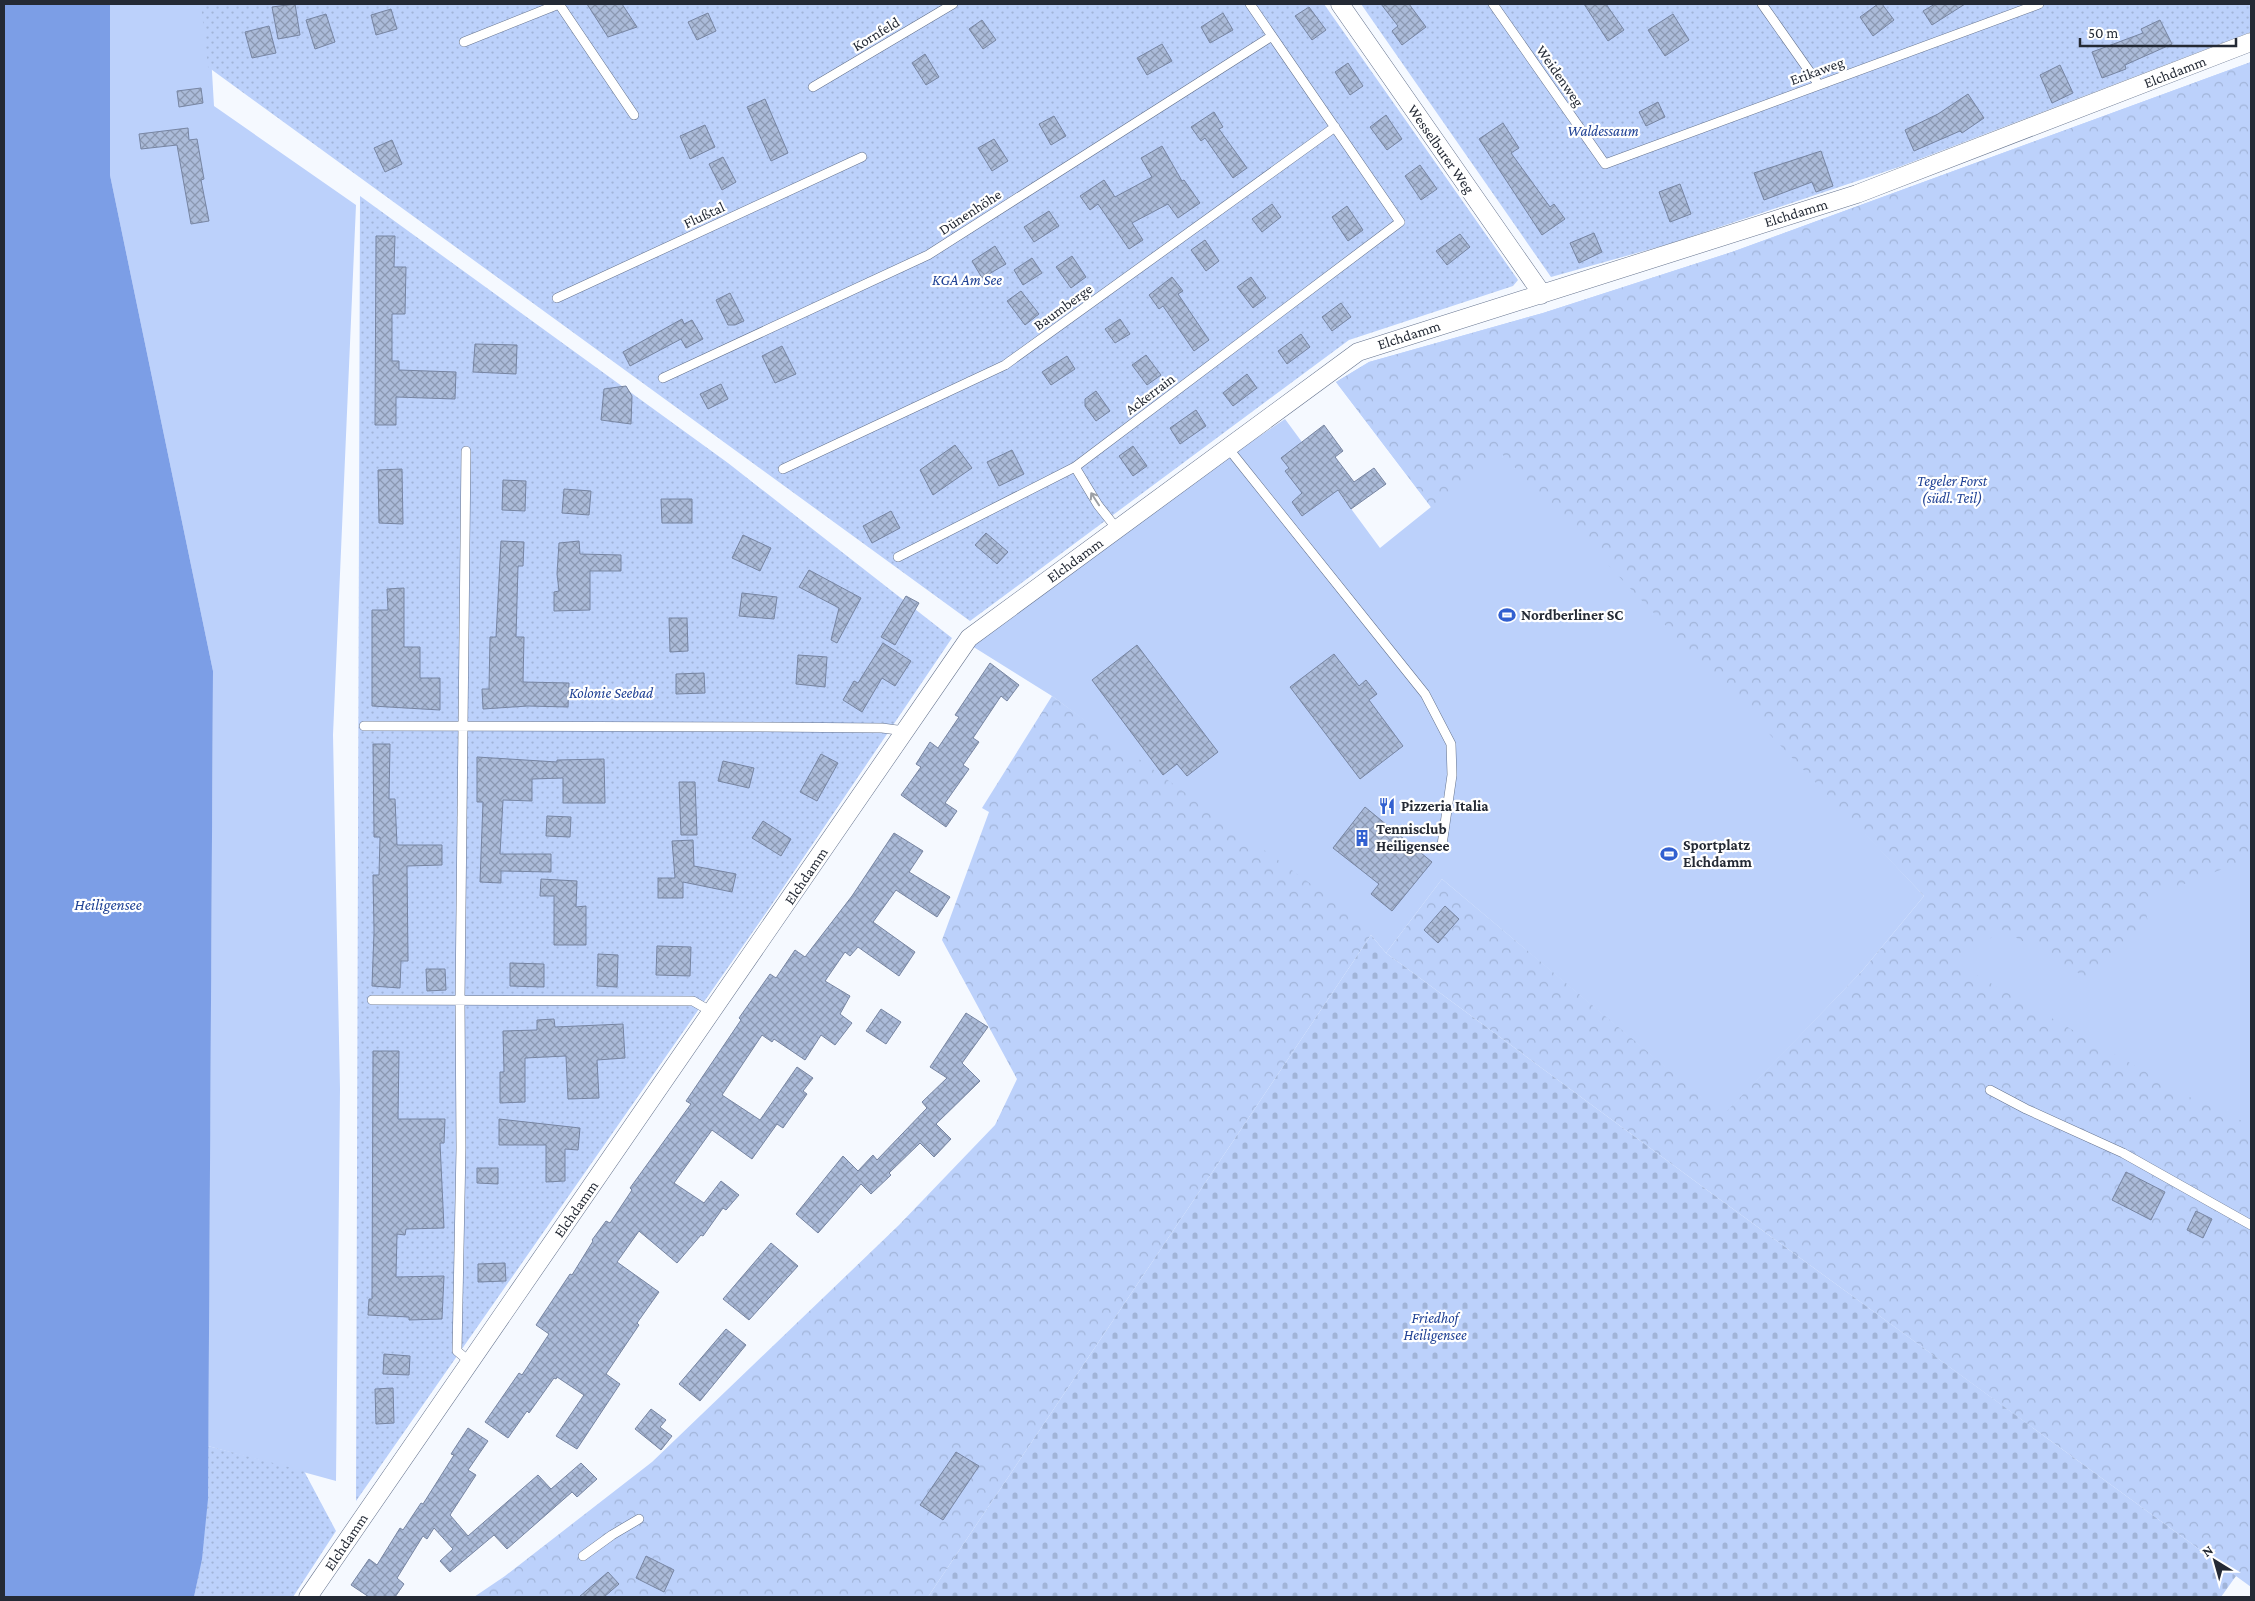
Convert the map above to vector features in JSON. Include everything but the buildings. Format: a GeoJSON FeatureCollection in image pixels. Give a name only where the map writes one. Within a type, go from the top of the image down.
{"type":"FeatureCollection","features":[{"type":"Feature","properties":{"kind":"street","name":"Wesselburer Weg"},"geometry":{"type":"LineString","coordinates":[[1340,4],[1538,288],[1541,295]]}},
{"type":"Feature","properties":{"kind":"street","name":"Elchdamm"},"geometry":{"type":"LineString","coordinates":[[308,1597],[969,638],[1358,352],[1857,194],[2251,42]]}},
{"type":"Feature","properties":{"kind":"lane"},"geometry":{"type":"LineString","coordinates":[[464,42],[559,4],[634,115]]}},
{"type":"Feature","properties":{"kind":"lane","name":"Kornfeld"},"geometry":{"type":"LineString","coordinates":[[813,87],[952,4]]}},
{"type":"Feature","properties":{"kind":"lane"},"geometry":{"type":"LineString","coordinates":[[1250,4],[1335,126]]}},
{"type":"Feature","properties":{"kind":"lane","name":"Weidenweg"},"geometry":{"type":"LineString","coordinates":[[1493,4],[1605,164]]}},
{"type":"Feature","properties":{"kind":"lane"},"geometry":{"type":"LineString","coordinates":[[1762,4],[1819,85]]}},
{"type":"Feature","properties":{"kind":"lane","name":"Erikaweg"},"geometry":{"type":"LineString","coordinates":[[1605,164],[2038,4]]}},
{"type":"Feature","properties":{"kind":"lane","name":"Dünenhöhe"},"geometry":{"type":"LineString","coordinates":[[664,378],[928,255],[1272,36]]}},
{"type":"Feature","properties":{"kind":"lane","name":"Ackerrain"},"geometry":{"type":"LineString","coordinates":[[898,557],[1075,467],[1400,222],[1335,126]]}},
{"type":"Feature","properties":{"kind":"lane","name":"Baumberge"},"geometry":{"type":"LineString","coordinates":[[783,469],[1005,365],[1335,126]]}},
{"type":"Feature","properties":{"kind":"lane","name":"Flußtal"},"geometry":{"type":"LineString","coordinates":[[557,298],[862,157]]}},
{"type":"Feature","properties":{"kind":"lane"},"geometry":{"type":"LineString","coordinates":[[1228,448],[1425,694],[1451,744],[1452,775],[1442,845]]}},
{"type":"Feature","properties":{"kind":"lane"},"geometry":{"type":"LineString","coordinates":[[466,451],[460,1000],[461,1148],[457,1351],[470,1362]]}},
{"type":"Feature","properties":{"kind":"lane"},"geometry":{"type":"LineString","coordinates":[[1075,467],[1098,505],[1117,529]]}},
{"type":"Feature","properties":{"kind":"lane"},"geometry":{"type":"LineString","coordinates":[[364,726],[764,726],[882,728],[905,731]]}},
{"type":"Feature","properties":{"kind":"lane"},"geometry":{"type":"LineString","coordinates":[[372,1000],[693,1001],[712,1012]]}},
{"type":"Feature","properties":{"kind":"lane"},"geometry":{"type":"LineString","coordinates":[[1990,1090],[2026,1109],[2124,1153],[2251,1225]]}},
{"type":"Feature","properties":{"kind":"lane"},"geometry":{"type":"LineString","coordinates":[[583,1556],[612,1535],[639,1519]]}},
{"type":"Feature","properties":{"kind":"green space"},"geometry":{"type":"Polygon","coordinates":[[[110,4],[208,4],[214,106],[356,205],[333,735],[340,1089],[336,1481],[208,1446],[213,671],[110,175],[110,4]]]}},
{"type":"Feature","properties":{"kind":"green space","name":"KGA Am See"},"geometry":{"type":"Polygon","coordinates":[[[201,4],[1324,4],[1518,280],[1513,286],[1349,340],[970,621],[208,67],[201,4]]]}},
{"type":"Feature","properties":{"kind":"green space","name":"Waldessaum"},"geometry":{"type":"Polygon","coordinates":[[[1361,4],[2251,4],[2251,32],[1899,167],[1669,244],[1551,277],[1361,4]]]}},
{"type":"Feature","properties":{"kind":"green space","name":"Tegeler Forst (südl. Teil)"},"geometry":{"type":"Polygon","coordinates":[[[2251,62],[2251,1330],[1814,1079],[1948,919],[1860,828],[1924,896],[1862,971],[1723,1116],[1442,879],[1386,953],[1371,935],[1052,696],[972,646],[1233,454],[1285,419],[1380,548],[1431,507],[1336,382],[1369,362],[1543,313],[1732,252],[2251,62]]]}},
{"type":"Feature","properties":{"kind":"green space","name":"Tegeler Forst (südl. Teil)"},"geometry":{"type":"Polygon","coordinates":[[[2251,62],[2251,858],[2143,900],[2150,930],[2087,978],[2001,929],[1959,965],[2193,1099],[2251,1125],[2251,1587],[1386,953],[1442,879],[1723,1115],[1862,971],[1924,896],[1501,453],[1431,507],[1336,382],[1369,362],[1543,313],[1732,252],[2251,62]]]}},
{"type":"Feature","properties":{"kind":"green space","name":"Kolonie Seebad"},"geometry":{"type":"Polygon","coordinates":[[[360,196],[728,463],[952,638],[768,910],[356,1501],[360,196]]]}},
{"type":"Feature","properties":{"kind":"green space"},"geometry":{"type":"Polygon","coordinates":[[[1052,696],[1373,929],[1371,935],[928,1597],[474,1597],[505,1576],[652,1462],[899,1225],[995,1125],[1017,1079],[942,940],[989,812],[982,808],[1052,696]]]}},
{"type":"Feature","properties":{"kind":"green space","name":"Friedhof Heiligensee"},"geometry":{"type":"Polygon","coordinates":[[[1371,935],[1386,953],[2236,1576],[2221,1597],[928,1597],[1371,935]]]}},
{"type":"Feature","properties":{"kind":"green space"},"geometry":{"type":"Polygon","coordinates":[[[208,1446],[304,1471],[336,1531],[293,1597],[194,1597],[205,1522],[208,1446]]]}},
{"type":"Feature","properties":{"kind":"water","name":"Heiligensee"},"geometry":{"type":"Polygon","coordinates":[[[4,4],[110,4],[110,175],[213,671],[208,1499],[202,1559],[194,1597],[4,1597],[4,4]]]}},
{"type":"Feature","properties":{"kind":"place","name":"Nordberliner SC"},"geometry":{"type":"Point","coordinates":[1507,615]}},
{"type":"Feature","properties":{"kind":"place","name":"Pizzeria Italia"},"geometry":{"type":"Point","coordinates":[1387,806]}},
{"type":"Feature","properties":{"kind":"place","name":"Tennisclub Heiligensee"},"geometry":{"type":"Point","coordinates":[1362,838]}},
{"type":"Feature","properties":{"kind":"place","name":"Sportplatz Elchdamm"},"geometry":{"type":"Point","coordinates":[1669,854]}}]}
